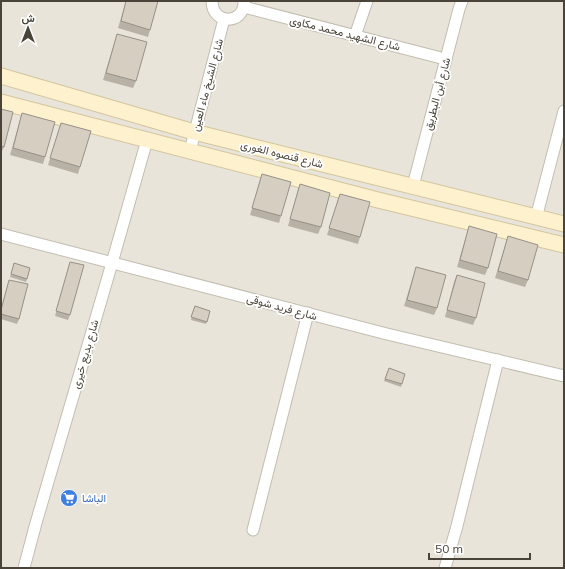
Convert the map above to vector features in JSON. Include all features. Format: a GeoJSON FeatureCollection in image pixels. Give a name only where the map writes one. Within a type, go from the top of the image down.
{"type":"FeatureCollection","features":[{"type":"Feature","properties":{"kind":"street"},"geometry":{"type":"LineString","coordinates":[[212,1],[213,11],[220,17],[229,20],[239,16],[244,4]]}},
{"type":"Feature","properties":{"kind":"street"},"geometry":{"type":"LineString","coordinates":[[355,36],[367,1]]}},
{"type":"Feature","properties":{"kind":"street","name":"شارع أبن البطريق"},"geometry":{"type":"LineString","coordinates":[[413,186],[462,1]]}},
{"type":"Feature","properties":{"kind":"street","name":"شارع الشهيد محمد مكاوى"},"geometry":{"type":"LineString","coordinates":[[244,4],[355,36],[446,59]]}},
{"type":"Feature","properties":{"kind":"street","name":"شارع الشيخ ماء العين"},"geometry":{"type":"LineString","coordinates":[[190,151],[224,19]]}},
{"type":"Feature","properties":{"kind":"street","name":"شارع قنصوه الغورى"},"geometry":{"type":"LineString","coordinates":[[1,76],[194,132],[564,224]]}},
{"type":"Feature","properties":{"kind":"street","name":"شارع قنصوه الغورى"},"geometry":{"type":"LineString","coordinates":[[1,102],[378,200],[564,245]]}},
{"type":"Feature","properties":{"kind":"street"},"geometry":{"type":"LineString","coordinates":[[536,218],[564,111]]}},
{"type":"Feature","properties":{"kind":"street"},"geometry":{"type":"LineString","coordinates":[[117,132],[124,112]]}},
{"type":"Feature","properties":{"kind":"street","name":"شارع بديع خيرى"},"geometry":{"type":"LineString","coordinates":[[24,568],[147,140]]}},
{"type":"Feature","properties":{"kind":"street","name":"شارع فريد شوقى"},"geometry":{"type":"LineString","coordinates":[[1,234],[308,314],[564,376]]}},
{"type":"Feature","properties":{"kind":"street"},"geometry":{"type":"LineString","coordinates":[[253,530],[308,314]]}},
{"type":"Feature","properties":{"kind":"street"},"geometry":{"type":"LineString","coordinates":[[445,568],[457,526],[498,360]]}},
{"type":"Feature","properties":{"kind":"shaded area"},"geometry":{"type":"Polygon","coordinates":[[[1,1],[564,1],[564,568],[1,568],[1,1]]]}},
{"type":"Feature","properties":{"kind":"building"},"geometry":{"type":"Polygon","coordinates":[[[126,1],[158,1],[150,30],[121,21],[126,1]]]}},
{"type":"Feature","properties":{"kind":"building"},"geometry":{"type":"Polygon","coordinates":[[[117,34],[147,42],[136,81],[106,73],[117,34]]]}},
{"type":"Feature","properties":{"kind":"building"},"geometry":{"type":"Polygon","coordinates":[[[1,109],[13,112],[4,147],[1,146],[1,109]]]}},
{"type":"Feature","properties":{"kind":"building"},"geometry":{"type":"Polygon","coordinates":[[[22,113],[55,122],[45,157],[13,148],[22,113]]]}},
{"type":"Feature","properties":{"kind":"building"},"geometry":{"type":"Polygon","coordinates":[[[61,123],[91,131],[80,167],[50,158],[61,123]]]}},
{"type":"Feature","properties":{"kind":"building"},"geometry":{"type":"Polygon","coordinates":[[[262,174],[291,182],[281,216],[252,208],[262,174]]]}},
{"type":"Feature","properties":{"kind":"building"},"geometry":{"type":"Polygon","coordinates":[[[300,184],[330,193],[321,227],[290,219],[300,184]]]}},
{"type":"Feature","properties":{"kind":"building"},"geometry":{"type":"Polygon","coordinates":[[[340,194],[370,202],[360,237],[329,228],[340,194]]]}},
{"type":"Feature","properties":{"kind":"building"},"geometry":{"type":"Polygon","coordinates":[[[469,226],[497,234],[488,268],[460,260],[469,226]]]}},
{"type":"Feature","properties":{"kind":"building"},"geometry":{"type":"Polygon","coordinates":[[[508,236],[538,245],[528,280],[498,271],[508,236]]]}},
{"type":"Feature","properties":{"kind":"building"},"geometry":{"type":"Polygon","coordinates":[[[70,262],[84,265],[70,315],[56,311],[70,262]]]}},
{"type":"Feature","properties":{"kind":"building"},"geometry":{"type":"Polygon","coordinates":[[[14,263],[30,268],[27,279],[11,274],[14,263]]]}},
{"type":"Feature","properties":{"kind":"building"},"geometry":{"type":"Polygon","coordinates":[[[416,267],[446,275],[437,308],[407,300],[416,267]]]}},
{"type":"Feature","properties":{"kind":"building"},"geometry":{"type":"Polygon","coordinates":[[[457,275],[485,283],[476,318],[447,310],[457,275]]]}},
{"type":"Feature","properties":{"kind":"building"},"geometry":{"type":"Polygon","coordinates":[[[9,280],[28,284],[19,319],[1,314],[9,280]]]}},
{"type":"Feature","properties":{"kind":"building"},"geometry":{"type":"Polygon","coordinates":[[[195,306],[210,311],[207,322],[191,317],[195,306]]]}},
{"type":"Feature","properties":{"kind":"building"},"geometry":{"type":"Polygon","coordinates":[[[389,368],[405,374],[402,384],[385,379],[389,368]]]}},
{"type":"Feature","properties":{"kind":"place","name":"الباشا"},"geometry":{"type":"Point","coordinates":[69,498]}}]}
